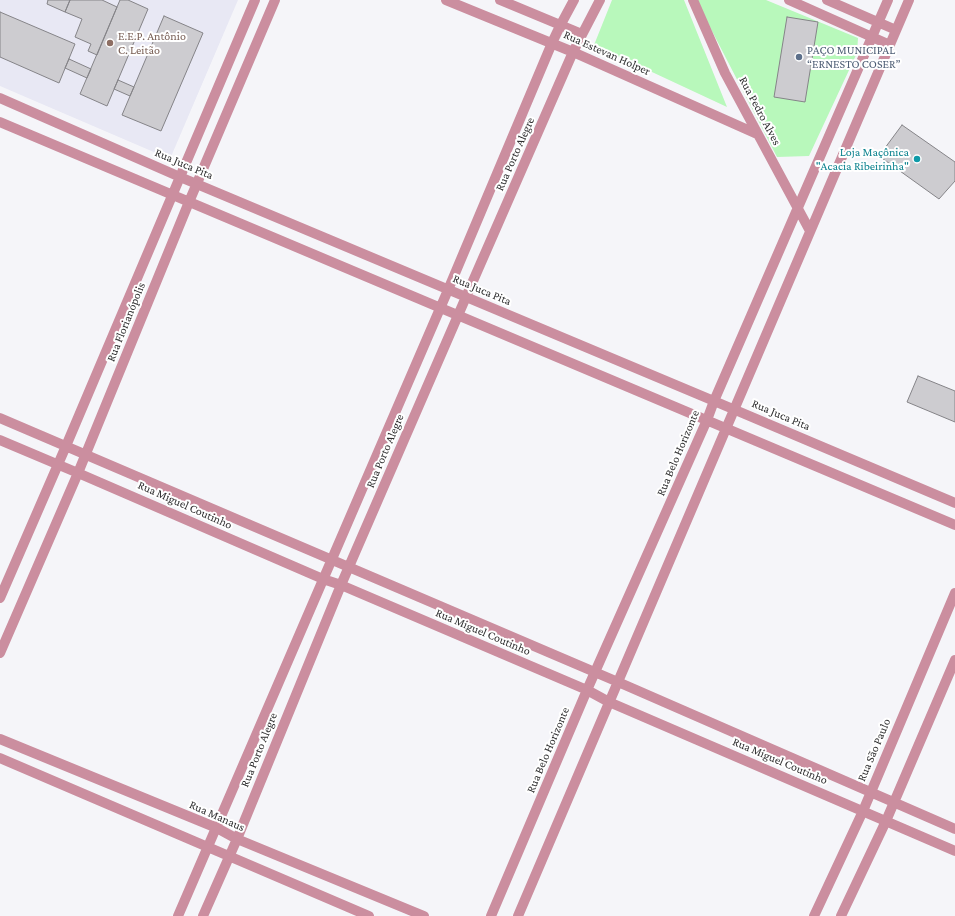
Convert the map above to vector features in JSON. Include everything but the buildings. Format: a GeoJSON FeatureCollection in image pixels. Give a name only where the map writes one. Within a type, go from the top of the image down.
{"type":"FeatureCollection","features":[{"type":"Feature","properties":{"kind":"street","name":"Rua Florianópolis"},"geometry":{"type":"LineString","coordinates":[[0,598],[255,0]]}},
{"type":"Feature","properties":{"kind":"street","name":"Rua Florianópolis"},"geometry":{"type":"LineString","coordinates":[[0,653],[78,473],[196,184],[275,0]]}},
{"type":"Feature","properties":{"kind":"street","name":"Rua Estevan Holper"},"geometry":{"type":"LineString","coordinates":[[446,0],[573,52],[757,134]]}},
{"type":"Feature","properties":{"kind":"street","name":"Rua Estevan Holper"},"geometry":{"type":"LineString","coordinates":[[500,0],[582,34]]}},
{"type":"Feature","properties":{"kind":"street","name":"Rua Porto Alegre"},"geometry":{"type":"LineString","coordinates":[[178,916],[448,290],[552,43],[574,0]]}},
{"type":"Feature","properties":{"kind":"street","name":"Rua Porto Alegre"},"geometry":{"type":"LineString","coordinates":[[204,916],[341,585],[573,52],[600,0]]}},
{"type":"Feature","properties":{"kind":"street","name":"Rua Pedro Alves"},"geometry":{"type":"LineString","coordinates":[[693,0],[725,73],[810,232]]}},
{"type":"Feature","properties":{"kind":"street"},"geometry":{"type":"LineString","coordinates":[[789,0],[890,45]]}},
{"type":"Feature","properties":{"kind":"street"},"geometry":{"type":"LineString","coordinates":[[827,0],[896,30]]}},
{"type":"Feature","properties":{"kind":"street","name":"Rua Belo Horizonte"},"geometry":{"type":"LineString","coordinates":[[491,916],[587,690],[707,420],[797,208],[888,0]]}},
{"type":"Feature","properties":{"kind":"street"},"geometry":{"type":"LineString","coordinates":[[518,916],[909,0]]}},
{"type":"Feature","properties":{"kind":"street","name":"Rua Juca Pita"},"geometry":{"type":"LineString","coordinates":[[0,98],[196,184],[955,503]]}},
{"type":"Feature","properties":{"kind":"street"},"geometry":{"type":"LineString","coordinates":[[0,122],[955,526]]}},
{"type":"Feature","properties":{"kind":"street","name":"Rua Miguel Coutinho"},"geometry":{"type":"LineString","coordinates":[[0,418],[595,672],[955,829]]}},
{"type":"Feature","properties":{"kind":"street","name":"Rua Miguel Coutinho"},"geometry":{"type":"LineString","coordinates":[[0,440],[323,580],[341,585],[587,690],[609,702],[955,851]]}},
{"type":"Feature","properties":{"kind":"street","name":"Rua São Paulo"},"geometry":{"type":"LineString","coordinates":[[814,916],[863,811],[955,593]]}},
{"type":"Feature","properties":{"kind":"street"},"geometry":{"type":"LineString","coordinates":[[841,916],[886,821],[955,660]]}},
{"type":"Feature","properties":{"kind":"street","name":"Rua Manaus"},"geometry":{"type":"LineString","coordinates":[[0,739],[217,828],[237,839],[424,916]]}},
{"type":"Feature","properties":{"kind":"street"},"geometry":{"type":"LineString","coordinates":[[0,758],[369,916]]}},
{"type":"Feature","properties":{"kind":"shaded area","name":"E.E.P. Antônio C. Leitão"},"geometry":{"type":"Polygon","coordinates":[[[0,0],[238,0],[170,159],[0,86],[0,0]]]}},
{"type":"Feature","properties":{"kind":"green space"},"geometry":{"type":"Polygon","coordinates":[[[612,0],[684,0],[727,107],[594,45],[612,0]]]}},
{"type":"Feature","properties":{"kind":"green space"},"geometry":{"type":"Polygon","coordinates":[[[696,0],[766,0],[858,38],[857,53],[809,156],[777,157],[696,0]]]}},
{"type":"Feature","properties":{"kind":"place","name":"E.E.P. Antônio C. Leitão"},"geometry":{"type":"Point","coordinates":[110,43]}},
{"type":"Feature","properties":{"kind":"place","name":"PAÇO MUNICIPAL “ERNESTO COSER”"},"geometry":{"type":"Point","coordinates":[799,57]}},
{"type":"Feature","properties":{"kind":"place","name":"Loja Maçônica \"Acacia Ribeirinha\""},"geometry":{"type":"Point","coordinates":[917,159]}}]}
